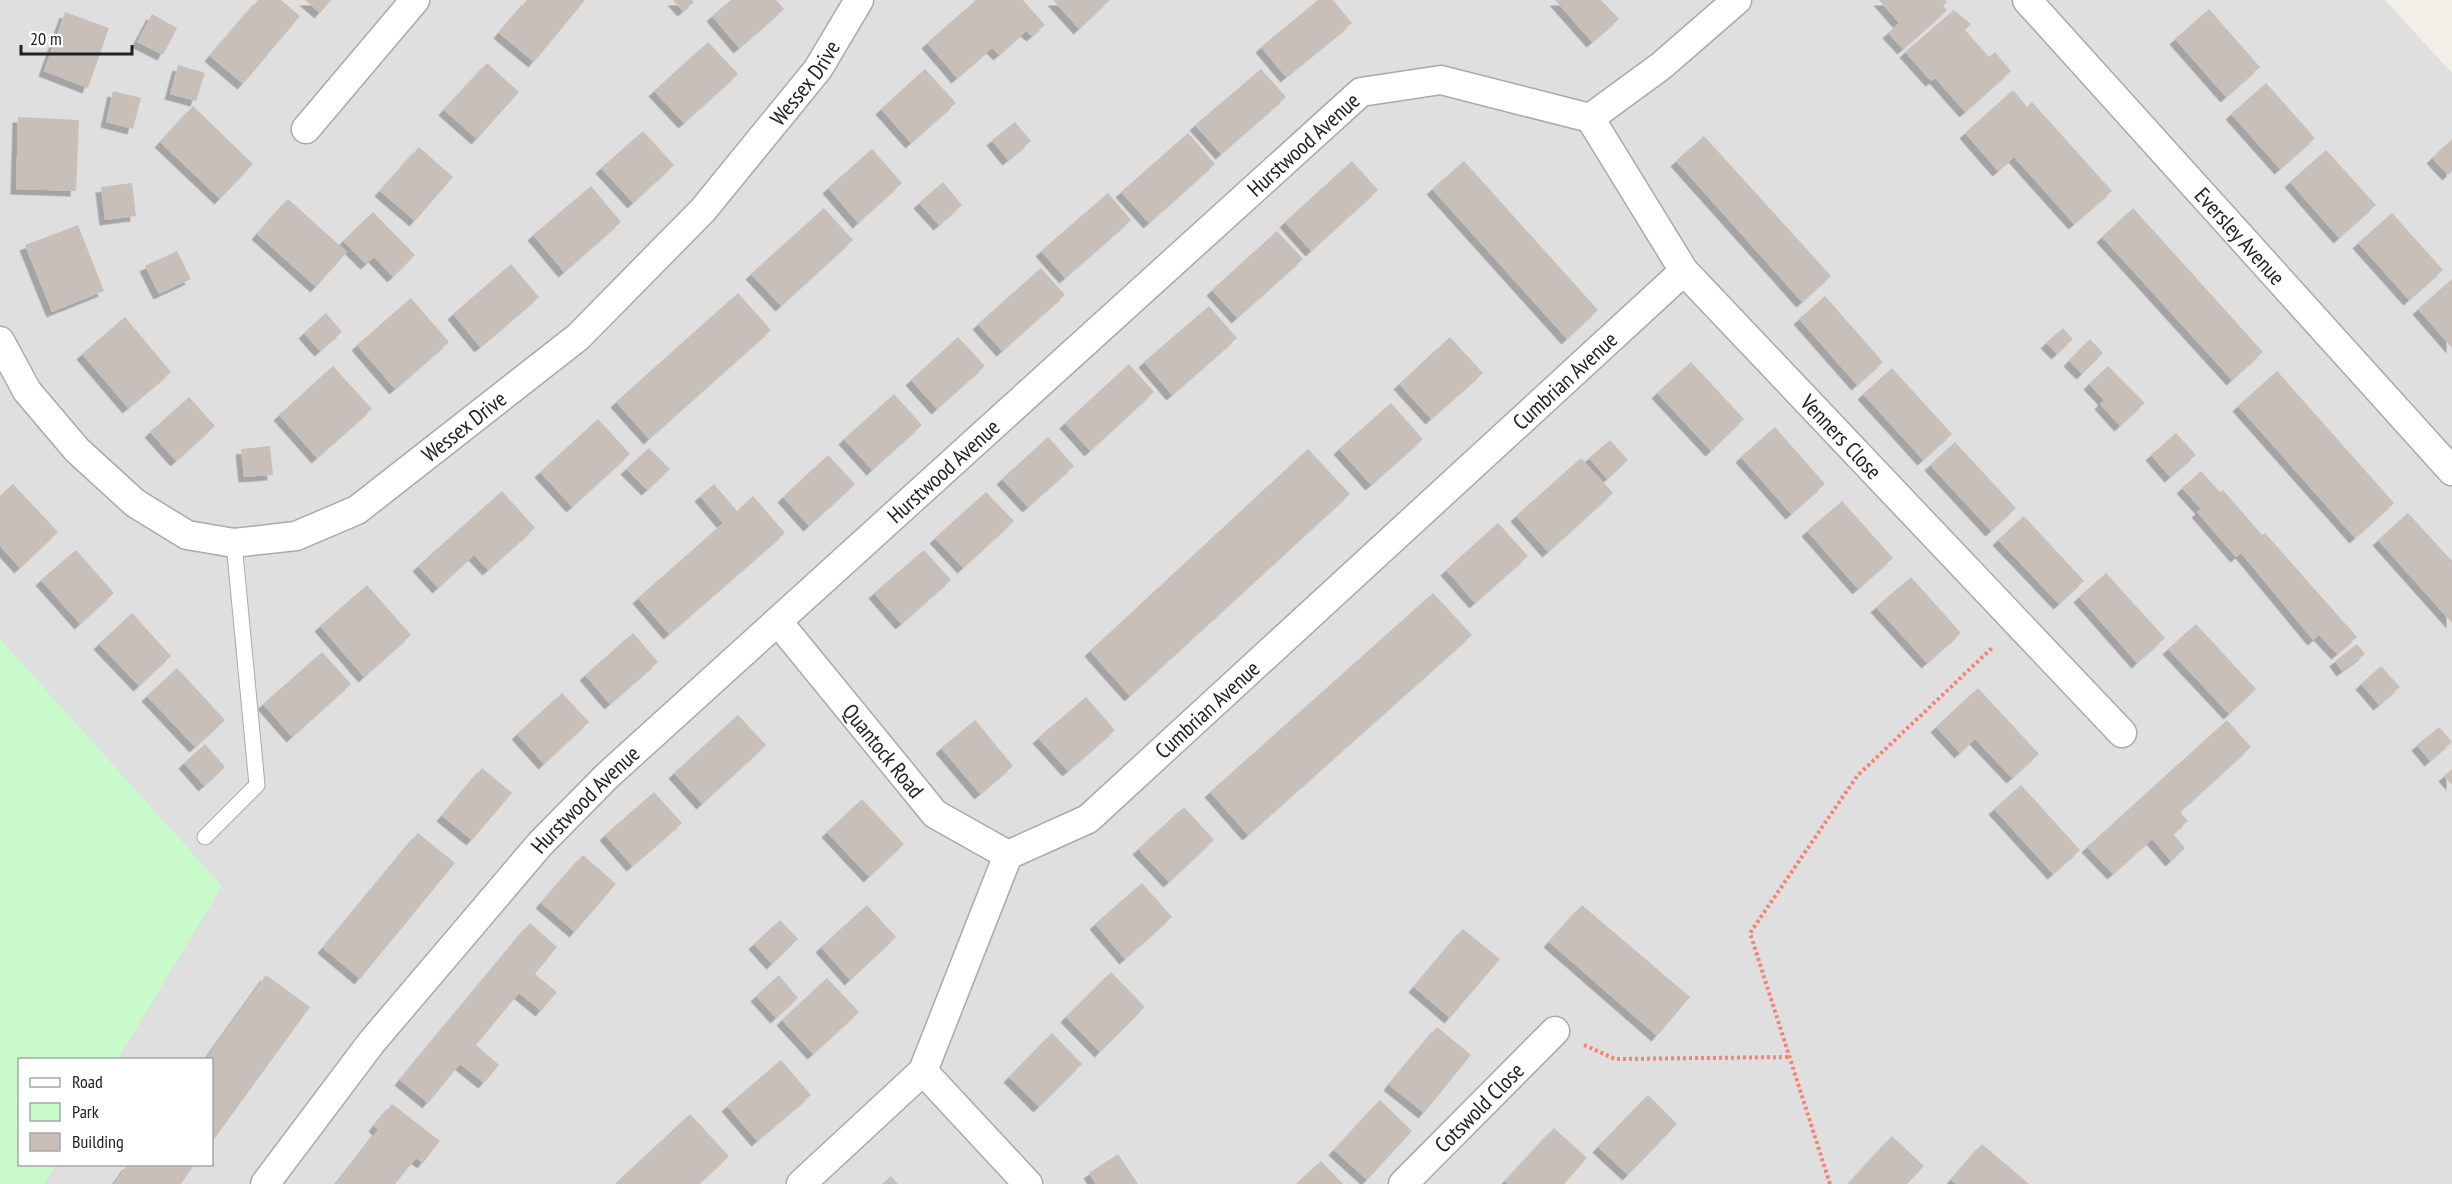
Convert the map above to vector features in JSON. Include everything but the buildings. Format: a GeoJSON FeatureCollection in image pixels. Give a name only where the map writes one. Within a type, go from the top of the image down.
{"type":"FeatureCollection","features":[{"type":"Feature","properties":{"kind":"street"},"geometry":{"type":"LineString","coordinates":[[306,129],[415,0]]}},
{"type":"Feature","properties":{"kind":"street","name":"Wessex Drive"},"geometry":{"type":"LineString","coordinates":[[0,341],[27,391],[77,450],[135,503],[187,535],[234,543],[296,536],[357,510],[578,337],[703,210],[818,69],[860,0]]}},
{"type":"Feature","properties":{"kind":"street"},"geometry":{"type":"LineString","coordinates":[[1590,118],[1661,66],[1737,0]]}},
{"type":"Feature","properties":{"kind":"street","name":"Eversley Avenue"},"geometry":{"type":"LineString","coordinates":[[2027,0],[2452,471]]}},
{"type":"Feature","properties":{"kind":"street","name":"Hurstwood Avenue"},"geometry":{"type":"LineString","coordinates":[[265,1184],[371,1043],[540,844],[607,776],[779,623],[1361,93],[1441,80],[1590,118]]}},
{"type":"Feature","properties":{"kind":"street","name":"Venners Close"},"geometry":{"type":"LineString","coordinates":[[1590,118],[1684,271],[2122,733]]}},
{"type":"Feature","properties":{"kind":"street","name":"Cumbrian Avenue"},"geometry":{"type":"LineString","coordinates":[[1008,855],[1088,819],[1684,271]]}},
{"type":"Feature","properties":{"kind":"street","name":"Quantock Road"},"geometry":{"type":"LineString","coordinates":[[779,623],[935,814],[1008,855]]}},
{"type":"Feature","properties":{"kind":"street"},"geometry":{"type":"LineString","coordinates":[[801,1184],[923,1071],[1008,855]]}},
{"type":"Feature","properties":{"kind":"street","name":"Cotswold Close"},"geometry":{"type":"LineString","coordinates":[[1403,1184],[1555,1031]]}},
{"type":"Feature","properties":{"kind":"street"},"geometry":{"type":"LineString","coordinates":[[923,1071],[1028,1184]]}},
{"type":"Feature","properties":{"kind":"lane"},"geometry":{"type":"LineString","coordinates":[[205,837],[257,785],[234,543]]}},
{"type":"Feature","properties":{"kind":"path"},"geometry":{"type":"LineString","coordinates":[[1830,1184],[1750,933],[1857,776],[2018,623]]}},
{"type":"Feature","properties":{"kind":"path"},"geometry":{"type":"LineString","coordinates":[[1555,1031],[1615,1059],[1790,1057]]}},
{"type":"Feature","properties":{"kind":"shaded area"},"geometry":{"type":"Polygon","coordinates":[[[0,0],[2385,0],[2452,73],[2452,1184],[0,1184],[0,0]]]}},
{"type":"Feature","properties":{"kind":"green space"},"geometry":{"type":"Polygon","coordinates":[[[0,639],[222,886],[119,1058],[18,1058],[18,1166],[55,1166],[44,1184],[0,1184],[0,639]]]}}]}
